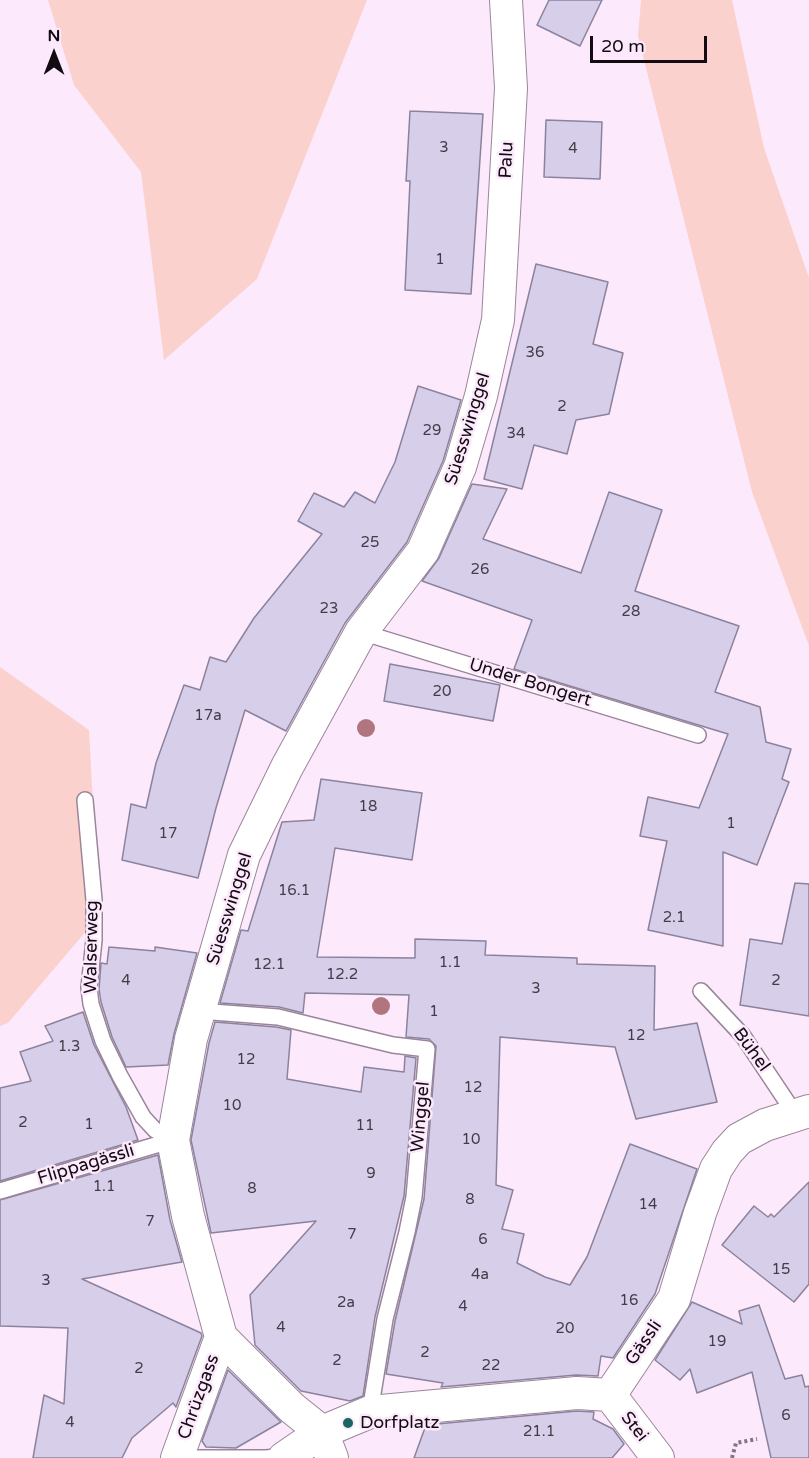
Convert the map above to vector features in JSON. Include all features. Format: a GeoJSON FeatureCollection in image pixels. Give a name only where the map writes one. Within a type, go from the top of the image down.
{"type":"FeatureCollection","features":[{"type":"Feature","properties":{"kind":"street","name":"Palu"},"geometry":{"type":"LineString","coordinates":[[498,320],[511,88],[506,0]]}},
{"type":"Feature","properties":{"kind":"street","name":"Süesswinggel"},"geometry":{"type":"LineString","coordinates":[[327,1445],[221,1337],[188,1216],[173,1140],[191,1039],[244,855],[287,767],[361,632],[423,551],[460,467],[481,396],[498,320]]}},
{"type":"Feature","properties":{"kind":"street","name":"Gässli"},"geometry":{"type":"LineString","coordinates":[[610,1395],[674,1299],[700,1213],[716,1169],[727,1152],[739,1139],[765,1125],[802,1113]]}},
{"type":"Feature","properties":{"kind":"street","name":"Chrüzgass"},"geometry":{"type":"LineString","coordinates":[[177,1458],[221,1337]]}},
{"type":"Feature","properties":{"kind":"street"},"geometry":{"type":"LineString","coordinates":[[285,1457],[327,1445],[370,1412],[577,1393],[610,1395]]}},
{"type":"Feature","properties":{"kind":"street","name":"Stei"},"geometry":{"type":"LineString","coordinates":[[610,1395],[658,1458]]}},
{"type":"Feature","properties":{"kind":"lane","name":"Under Bongert"},"geometry":{"type":"LineString","coordinates":[[361,632],[698,735]]}},
{"type":"Feature","properties":{"kind":"lane","name":"Walserweg"},"geometry":{"type":"LineString","coordinates":[[85,800],[94,900],[89,988],[91,1004],[103,1041],[143,1117],[154,1130],[173,1140]]}},
{"type":"Feature","properties":{"kind":"lane","name":"Bühel"},"geometry":{"type":"LineString","coordinates":[[701,992],[743,1036],[802,1113]]}},
{"type":"Feature","properties":{"kind":"lane","name":"Winggel"},"geometry":{"type":"LineString","coordinates":[[199,1011],[278,1017],[393,1045],[427,1049],[414,1197],[385,1319],[370,1412]]}},
{"type":"Feature","properties":{"kind":"lane","name":"Flippagässli"},"geometry":{"type":"LineString","coordinates":[[0,1191],[173,1140]]}},
{"type":"Feature","properties":{"kind":"lane"},"geometry":{"type":"LineString","coordinates":[[177,1458],[285,1457]]}},
{"type":"Feature","properties":{"kind":"path"},"geometry":{"type":"LineString","coordinates":[[732,1458],[736,1443],[757,1439]]}},
{"type":"Feature","properties":{"kind":"shaded area"},"geometry":{"type":"Polygon","coordinates":[[[48,0],[367,0],[257,279],[164,360],[141,172],[74,85],[48,0]]]}},
{"type":"Feature","properties":{"kind":"shaded area"},"geometry":{"type":"Polygon","coordinates":[[[641,0],[732,0],[764,148],[809,278],[809,646],[752,492],[638,36],[641,0]]]}},
{"type":"Feature","properties":{"kind":"shaded area"},"geometry":{"type":"Polygon","coordinates":[[[0,667],[89,730],[99,916],[8,1023],[0,1026],[0,667]]]}},
{"type":"Feature","properties":{"kind":"building"},"geometry":{"type":"Polygon","coordinates":[[[549,0],[602,0],[580,46],[537,25],[549,0]]]}},
{"type":"Feature","properties":{"kind":"building"},"geometry":{"type":"Polygon","coordinates":[[[410,111],[483,114],[471,294],[405,290],[410,181],[406,181],[410,111]]]}},
{"type":"Feature","properties":{"kind":"building"},"geometry":{"type":"Polygon","coordinates":[[[546,120],[602,122],[600,179],[544,177],[546,120]]]}},
{"type":"Feature","properties":{"kind":"building"},"geometry":{"type":"Polygon","coordinates":[[[536,264],[608,282],[593,344],[623,353],[609,414],[576,420],[567,454],[534,445],[522,489],[484,479],[536,264]]]}},
{"type":"Feature","properties":{"kind":"building"},"geometry":{"type":"Polygon","coordinates":[[[418,386],[461,400],[443,461],[407,542],[345,623],[286,731],[245,710],[198,878],[122,860],[131,804],[146,808],[156,763],[184,685],[200,690],[210,657],[226,662],[254,618],[322,534],[298,521],[314,493],[344,507],[355,492],[375,503],[395,462],[418,386]]]}},
{"type":"Feature","properties":{"kind":"building"},"geometry":{"type":"Polygon","coordinates":[[[472,484],[507,489],[483,539],[581,573],[609,492],[662,510],[635,591],[739,626],[715,692],[760,707],[766,742],[791,749],[782,779],[789,782],[757,865],[723,852],[723,946],[648,930],[667,841],[640,836],[648,797],[699,808],[728,734],[514,669],[532,620],[422,581],[439,558],[472,484]]]}},
{"type":"Feature","properties":{"kind":"building"},"geometry":{"type":"Polygon","coordinates":[[[390,664],[500,685],[493,721],[384,701],[390,664]]]}},
{"type":"Feature","properties":{"kind":"building"},"geometry":{"type":"Polygon","coordinates":[[[321,779],[422,793],[412,860],[335,848],[317,957],[415,958],[415,939],[486,941],[485,955],[577,958],[577,964],[655,966],[654,1030],[697,1023],[717,1102],[636,1119],[615,1047],[500,1037],[496,1185],[513,1190],[502,1229],[524,1234],[517,1263],[545,1277],[570,1285],[587,1257],[630,1144],[697,1169],[655,1294],[613,1358],[601,1356],[598,1376],[576,1375],[441,1387],[443,1383],[386,1374],[395,1321],[424,1199],[436,1046],[429,1039],[406,1037],[409,995],[305,993],[303,1013],[279,1007],[220,1003],[241,930],[248,931],[282,822],[314,820],[321,779]]]}},
{"type":"Feature","properties":{"kind":"building"},"geometry":{"type":"Polygon","coordinates":[[[795,883],[809,884],[809,1016],[740,1005],[750,939],[782,944],[795,883]]]}},
{"type":"Feature","properties":{"kind":"building"},"geometry":{"type":"Polygon","coordinates":[[[109,947],[155,951],[155,947],[197,953],[174,1034],[168,1065],[126,1067],[112,1037],[99,989],[101,963],[107,964],[109,947]]]}},
{"type":"Feature","properties":{"kind":"building"},"geometry":{"type":"Polygon","coordinates":[[[83,1012],[94,1045],[126,1107],[138,1140],[0,1181],[0,1088],[31,1081],[20,1052],[53,1041],[45,1026],[83,1012]]]}},
{"type":"Feature","properties":{"kind":"building"},"geometry":{"type":"Polygon","coordinates":[[[215,1022],[291,1030],[287,1079],[361,1092],[364,1067],[404,1072],[405,1056],[416,1058],[404,1196],[375,1317],[363,1396],[350,1401],[301,1391],[255,1345],[250,1295],[316,1221],[211,1233],[191,1140],[215,1022]]]}},
{"type":"Feature","properties":{"kind":"building"},"geometry":{"type":"Polygon","coordinates":[[[158,1155],[170,1220],[182,1262],[82,1279],[201,1333],[202,1336],[176,1407],[173,1403],[132,1438],[122,1458],[33,1458],[44,1395],[64,1404],[68,1328],[0,1326],[0,1200],[158,1155]]]}},
{"type":"Feature","properties":{"kind":"building"},"geometry":{"type":"Polygon","coordinates":[[[809,1182],[809,1284],[794,1302],[722,1245],[754,1206],[768,1217],[771,1214],[774,1217],[809,1182]]]}},
{"type":"Feature","properties":{"kind":"building"},"geometry":{"type":"Polygon","coordinates":[[[692,1302],[742,1324],[739,1311],[759,1305],[785,1379],[802,1375],[805,1387],[809,1386],[809,1458],[771,1458],[752,1372],[697,1393],[690,1369],[680,1380],[655,1360],[692,1302]]]}},
{"type":"Feature","properties":{"kind":"building"},"geometry":{"type":"Polygon","coordinates":[[[228,1370],[281,1422],[236,1448],[206,1447],[202,1441],[228,1370]]]}},
{"type":"Feature","properties":{"kind":"building"},"geometry":{"type":"Polygon","coordinates":[[[577,1411],[594,1412],[593,1419],[613,1429],[624,1444],[612,1458],[414,1458],[426,1425],[577,1411]]]}},
{"type":"Feature","properties":{"kind":"place","name":"Dorfplatz"},"geometry":{"type":"Point","coordinates":[348,1423]}}]}
